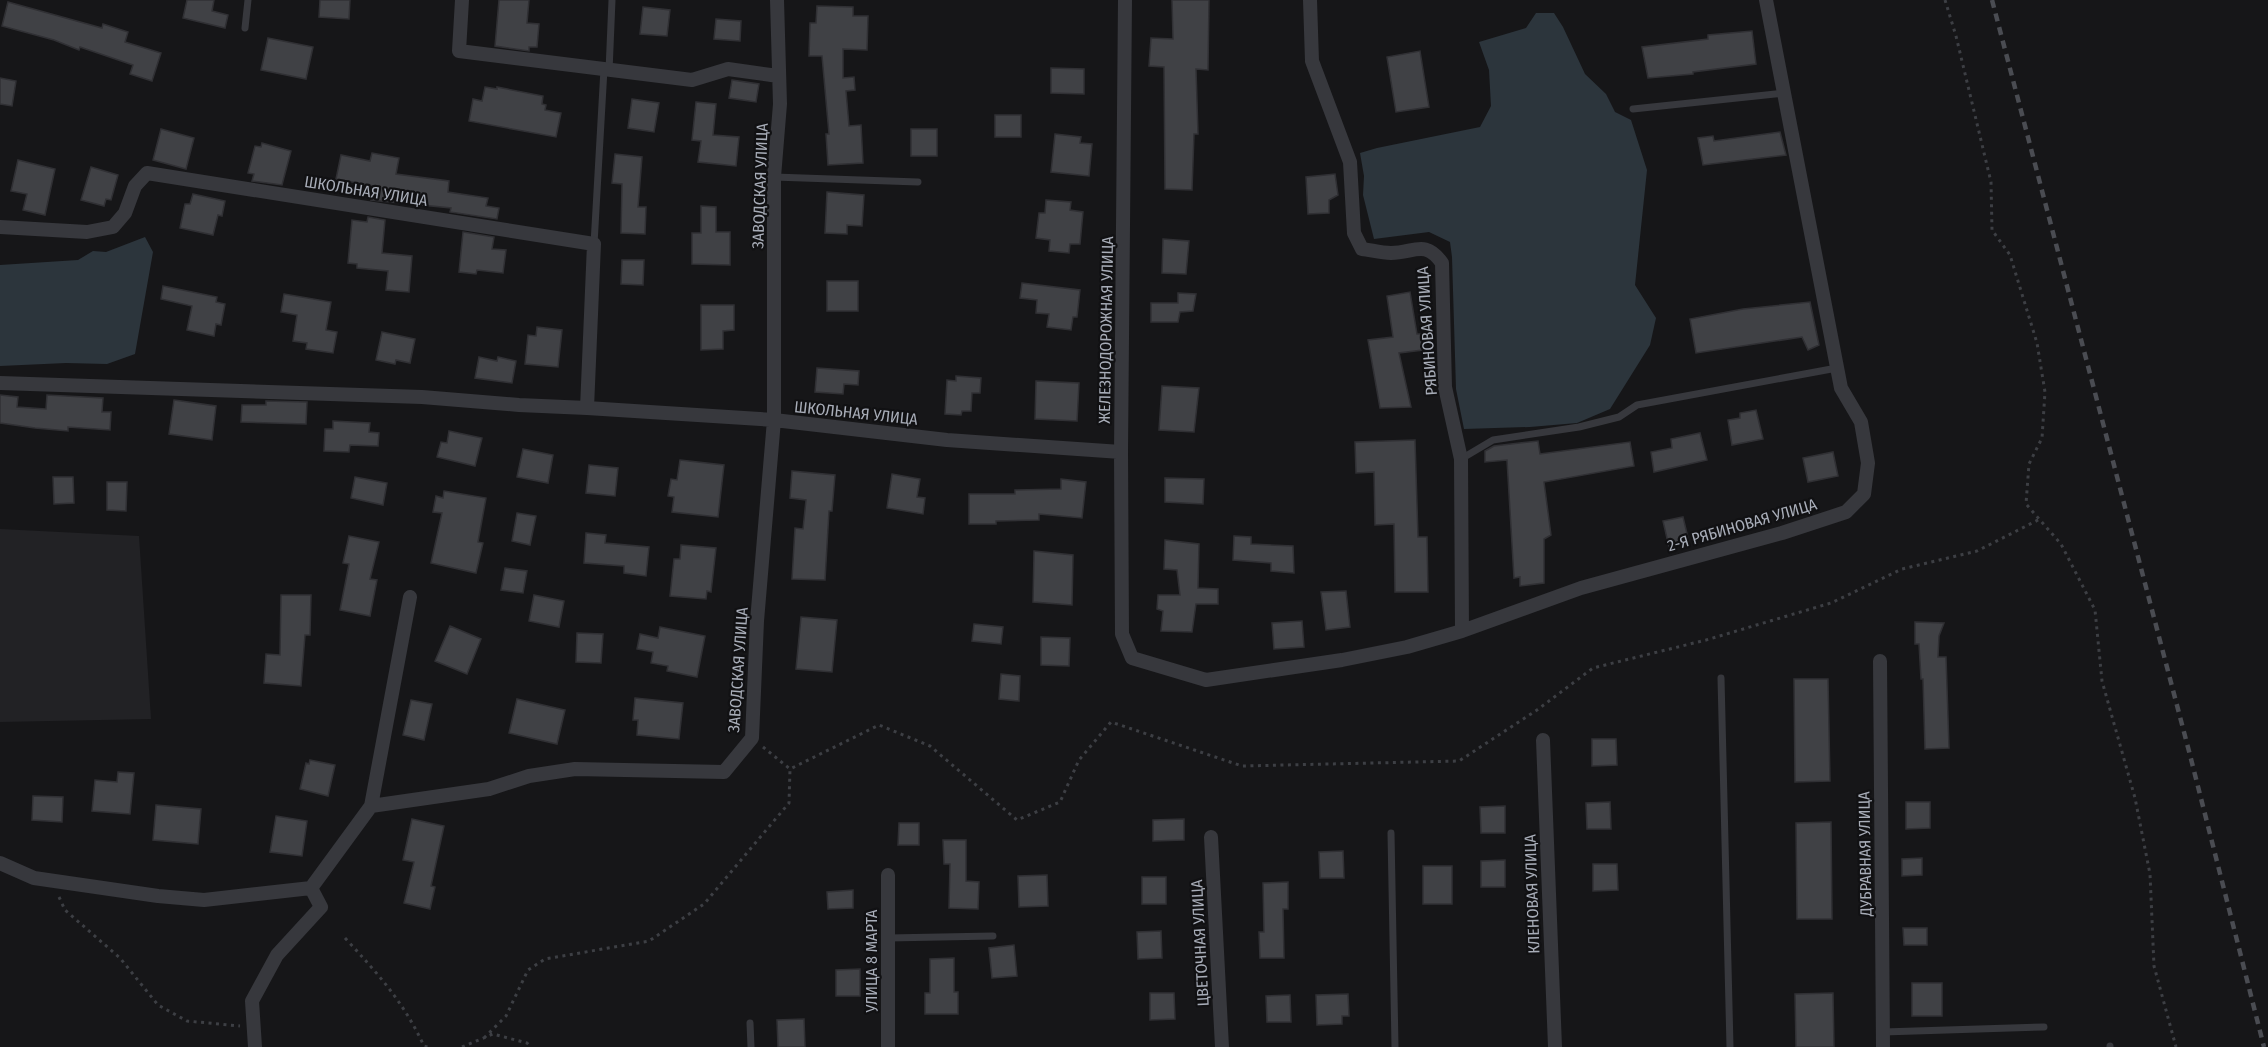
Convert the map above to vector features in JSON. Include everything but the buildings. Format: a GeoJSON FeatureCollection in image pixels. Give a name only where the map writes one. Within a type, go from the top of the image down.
{"type":"FeatureCollection","features":[{"type":"Feature","properties":{"kind":"street"},"geometry":{"type":"LineString","coordinates":[[462,0],[459,51],[692,80],[728,69],[778,76]]}},
{"type":"Feature","properties":{"kind":"street","name":"ЗАВОДСКАЯ УЛИЦА"},"geometry":{"type":"LineString","coordinates":[[371,806],[489,789],[529,776],[575,769],[724,772],[752,738],[757,621],[774,420],[774,177],[780,104],[777,0]]}},
{"type":"Feature","properties":{"kind":"street","name":"ЖЕЛЕЗНОДОРОЖНАЯ УЛИЦА"},"geometry":{"type":"LineString","coordinates":[[1125,0],[1121,452],[1122,634],[1132,658]]}},
{"type":"Feature","properties":{"kind":"street","name":"РЯБИНОВАЯ УЛИЦА"},"geometry":{"type":"LineString","coordinates":[[1310,0],[1312,61],[1350,162],[1354,233],[1362,249],[1391,253],[1421,248],[1434,253],[1442,263],[1445,387],[1461,459],[1462,631]]}},
{"type":"Feature","properties":{"kind":"street","name":"2-Я РЯБИНОВАЯ УЛИЦА"},"geometry":{"type":"LineString","coordinates":[[1132,658],[1206,680],[1342,660],[1407,647],[1462,631],[1581,588],[1782,533],[1846,512],[1864,494],[1868,463],[1861,422],[1841,387],[1766,0]]}},
{"type":"Feature","properties":{"kind":"street","name":"ШКОЛЬНАЯ УЛИЦА"},"geometry":{"type":"LineString","coordinates":[[0,227],[87,232],[113,227],[125,213],[135,186],[147,173],[594,244]]}},
{"type":"Feature","properties":{"kind":"street"},"geometry":{"type":"LineString","coordinates":[[587,408],[594,244]]}},
{"type":"Feature","properties":{"kind":"street","name":"ШКОЛЬНАЯ УЛИЦА"},"geometry":{"type":"LineString","coordinates":[[0,382],[422,398],[587,408],[774,420],[947,440],[1121,452]]}},
{"type":"Feature","properties":{"kind":"street"},"geometry":{"type":"LineString","coordinates":[[0,863],[34,878],[158,896],[204,900],[310,888],[371,806],[410,597]]}},
{"type":"Feature","properties":{"kind":"street","name":"ДУБРАВНАЯ УЛИЦА"},"geometry":{"type":"LineString","coordinates":[[1880,661],[1883,1047]]}},
{"type":"Feature","properties":{"kind":"street","name":"КЛЕНОВАЯ УЛИЦА"},"geometry":{"type":"LineString","coordinates":[[1543,740],[1555,1047]]}},
{"type":"Feature","properties":{"kind":"street","name":"ЦВЕТОЧНАЯ УЛИЦА"},"geometry":{"type":"LineString","coordinates":[[1210,837],[1222,1047]]}},
{"type":"Feature","properties":{"kind":"street","name":"УЛИЦА 8 МАРТА"},"geometry":{"type":"LineString","coordinates":[[888,875],[888,1047]]}},
{"type":"Feature","properties":{"kind":"street"},"geometry":{"type":"LineString","coordinates":[[255,1047],[252,1001],[277,955],[321,907],[310,888]]}},
{"type":"Feature","properties":{"kind":"lane"},"geometry":{"type":"LineString","coordinates":[[245,28],[248,0]]}},
{"type":"Feature","properties":{"kind":"lane"},"geometry":{"type":"LineString","coordinates":[[594,244],[612,0]]}},
{"type":"Feature","properties":{"kind":"lane"},"geometry":{"type":"LineString","coordinates":[[1633,109],[1785,93]]}},
{"type":"Feature","properties":{"kind":"lane"},"geometry":{"type":"LineString","coordinates":[[774,177],[918,182]]}},
{"type":"Feature","properties":{"kind":"lane"},"geometry":{"type":"LineString","coordinates":[[1461,459],[1493,440],[1579,427],[1619,417],[1637,405],[1837,368]]}},
{"type":"Feature","properties":{"kind":"lane"},"geometry":{"type":"LineString","coordinates":[[1721,678],[1730,1047]]}},
{"type":"Feature","properties":{"kind":"lane"},"geometry":{"type":"LineString","coordinates":[[1391,833],[1395,1047]]}},
{"type":"Feature","properties":{"kind":"lane"},"geometry":{"type":"LineString","coordinates":[[888,938],[993,936]]}},
{"type":"Feature","properties":{"kind":"lane"},"geometry":{"type":"LineString","coordinates":[[750,1023],[751,1047]]}},
{"type":"Feature","properties":{"kind":"lane"},"geometry":{"type":"LineString","coordinates":[[1883,1032],[2044,1027]]}},
{"type":"Feature","properties":{"kind":"path"},"geometry":{"type":"LineString","coordinates":[[1945,0],[1956,36],[1991,182],[1992,230],[2010,255],[2037,343],[2045,392],[2042,438],[2029,464],[2026,504],[2061,544],[2095,610],[2102,681],[2135,798],[2150,874],[2154,966],[2176,1047]]}},
{"type":"Feature","properties":{"kind":"path"},"geometry":{"type":"LineString","coordinates":[[790,769],[879,725],[930,746],[1017,820],[1060,802],[1079,760],[1111,722],[1242,766],[1459,762],[1537,710],[1593,668],[1706,640],[1831,603],[1902,569],[1977,551],[2040,519]]}},
{"type":"Feature","properties":{"kind":"path"},"geometry":{"type":"LineString","coordinates":[[752,738],[790,769]]}},
{"type":"Feature","properties":{"kind":"path"},"geometry":{"type":"LineString","coordinates":[[484,1038],[506,1016],[528,970],[545,959],[649,941],[704,904],[789,803],[790,769]]}},
{"type":"Feature","properties":{"kind":"path"},"geometry":{"type":"LineString","coordinates":[[52,881],[65,910],[120,958],[159,1005],[187,1020],[254,1028]]}},
{"type":"Feature","properties":{"kind":"path"},"geometry":{"type":"LineString","coordinates":[[345,938],[391,988],[411,1017],[424,1046],[428,1047]]}},
{"type":"Feature","properties":{"kind":"path"},"geometry":{"type":"LineString","coordinates":[[462,1047],[493,1034],[527,1043],[531,1047]]}},
{"type":"Feature","properties":{"kind":"shaded area"},"geometry":{"type":"Polygon","coordinates":[[[1536,13],[1554,13],[1585,74],[1606,94],[1615,112],[1631,120],[1647,170],[1635,285],[1656,318],[1650,345],[1610,409],[1577,423],[1464,429],[1456,389],[1450,242],[1429,232],[1374,239],[1363,195],[1364,176],[1360,153],[1480,127],[1491,106],[1489,70],[1479,42],[1526,28],[1536,13]]]}},
{"type":"Feature","properties":{"kind":"shaded area"},"geometry":{"type":"Polygon","coordinates":[[[145,237],[153,252],[135,354],[107,364],[0,366],[0,265],[78,260],[93,251],[106,252],[145,237]]]}},
{"type":"Feature","properties":{"kind":"shaded area"},"geometry":{"type":"Polygon","coordinates":[[[0,529],[139,536],[151,719],[0,722],[0,529]]]}},
{"type":"Feature","properties":{"kind":"railway"},"geometry":{"type":"LineString","coordinates":[[1992,0],[2264,1047]]}}]}
